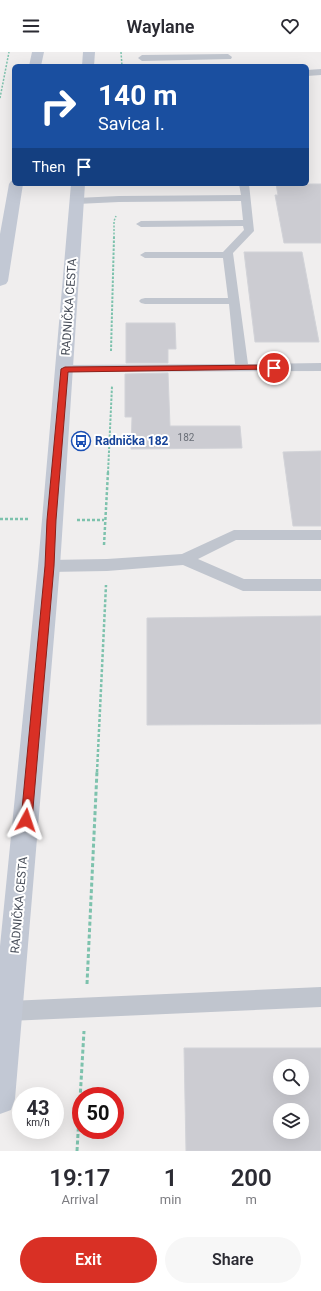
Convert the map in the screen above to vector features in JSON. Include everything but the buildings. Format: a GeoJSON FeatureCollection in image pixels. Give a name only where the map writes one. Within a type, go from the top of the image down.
{"type":"FeatureCollection","features":[{"type":"Feature","properties":{"kind":"main road"},"geometry":{"type":"LineString","coordinates":[[35,64],[38,52]]}},
{"type":"Feature","properties":{"kind":"main road"},"geometry":{"type":"LineString","coordinates":[[88,64],[89,52]]}},
{"type":"Feature","properties":{"kind":"main road"},"geometry":{"type":"LineString","coordinates":[[0,282],[16,186]]}},
{"type":"Feature","properties":{"kind":"main road","name":"RADNIČKA CESTA"},"geometry":{"type":"LineString","coordinates":[[0,1099],[49,566],[78,186]]}},
{"type":"Feature","properties":{"kind":"lane"},"geometry":{"type":"LineString","coordinates":[[142,58],[228,54],[229,64]]}},
{"type":"Feature","properties":{"kind":"lane"},"geometry":{"type":"LineString","coordinates":[[309,72],[321,72]]}},
{"type":"Feature","properties":{"kind":"lane"},"geometry":{"type":"LineString","coordinates":[[242,368],[228,252],[249,231],[244,186]]}},
{"type":"Feature","properties":{"kind":"lane"},"geometry":{"type":"LineString","coordinates":[[77,201],[119,199],[246,198]]}},
{"type":"Feature","properties":{"kind":"lane"},"geometry":{"type":"LineString","coordinates":[[141,224],[248,223]]}},
{"type":"Feature","properties":{"kind":"lane"},"geometry":{"type":"LineString","coordinates":[[145,254],[228,255]]}},
{"type":"Feature","properties":{"kind":"lane"},"geometry":{"type":"LineString","coordinates":[[145,301],[234,301]]}},
{"type":"Feature","properties":{"kind":"lane"},"geometry":{"type":"LineString","coordinates":[[65,369],[321,367]]}},
{"type":"Feature","properties":{"kind":"lane"},"geometry":{"type":"LineString","coordinates":[[49,566],[107,565],[184,559],[234,534],[321,535]]}},
{"type":"Feature","properties":{"kind":"lane"},"geometry":{"type":"LineString","coordinates":[[184,559],[243,585],[321,585]]}},
{"type":"Feature","properties":{"kind":"lane"},"geometry":{"type":"LineString","coordinates":[[9,1011],[321,997]]}},
{"type":"Feature","properties":{"kind":"path"},"geometry":{"type":"LineString","coordinates":[[0,98],[9,52]]}},
{"type":"Feature","properties":{"kind":"path"},"geometry":{"type":"LineString","coordinates":[[121,52],[122,64]]}},
{"type":"Feature","properties":{"kind":"path"},"geometry":{"type":"LineString","coordinates":[[77,1151],[85,1008],[89,966],[107,565],[104,547],[104,520],[112,368],[114,222],[119,199]]}},
{"type":"Feature","properties":{"kind":"path"},"geometry":{"type":"LineString","coordinates":[[0,519],[32,519]]}},
{"type":"Feature","properties":{"kind":"path"},"geometry":{"type":"LineString","coordinates":[[74,520],[104,520]]}},
{"type":"Feature","properties":{"kind":"place","name":"Radnička 182"},"geometry":{"type":"Point","coordinates":[81,441]}},
{"type":"Feature","properties":{"kind":"route"},"geometry":{"type":"LineString","coordinates":[[26,820],[65,369],[274,368]]}}]}
